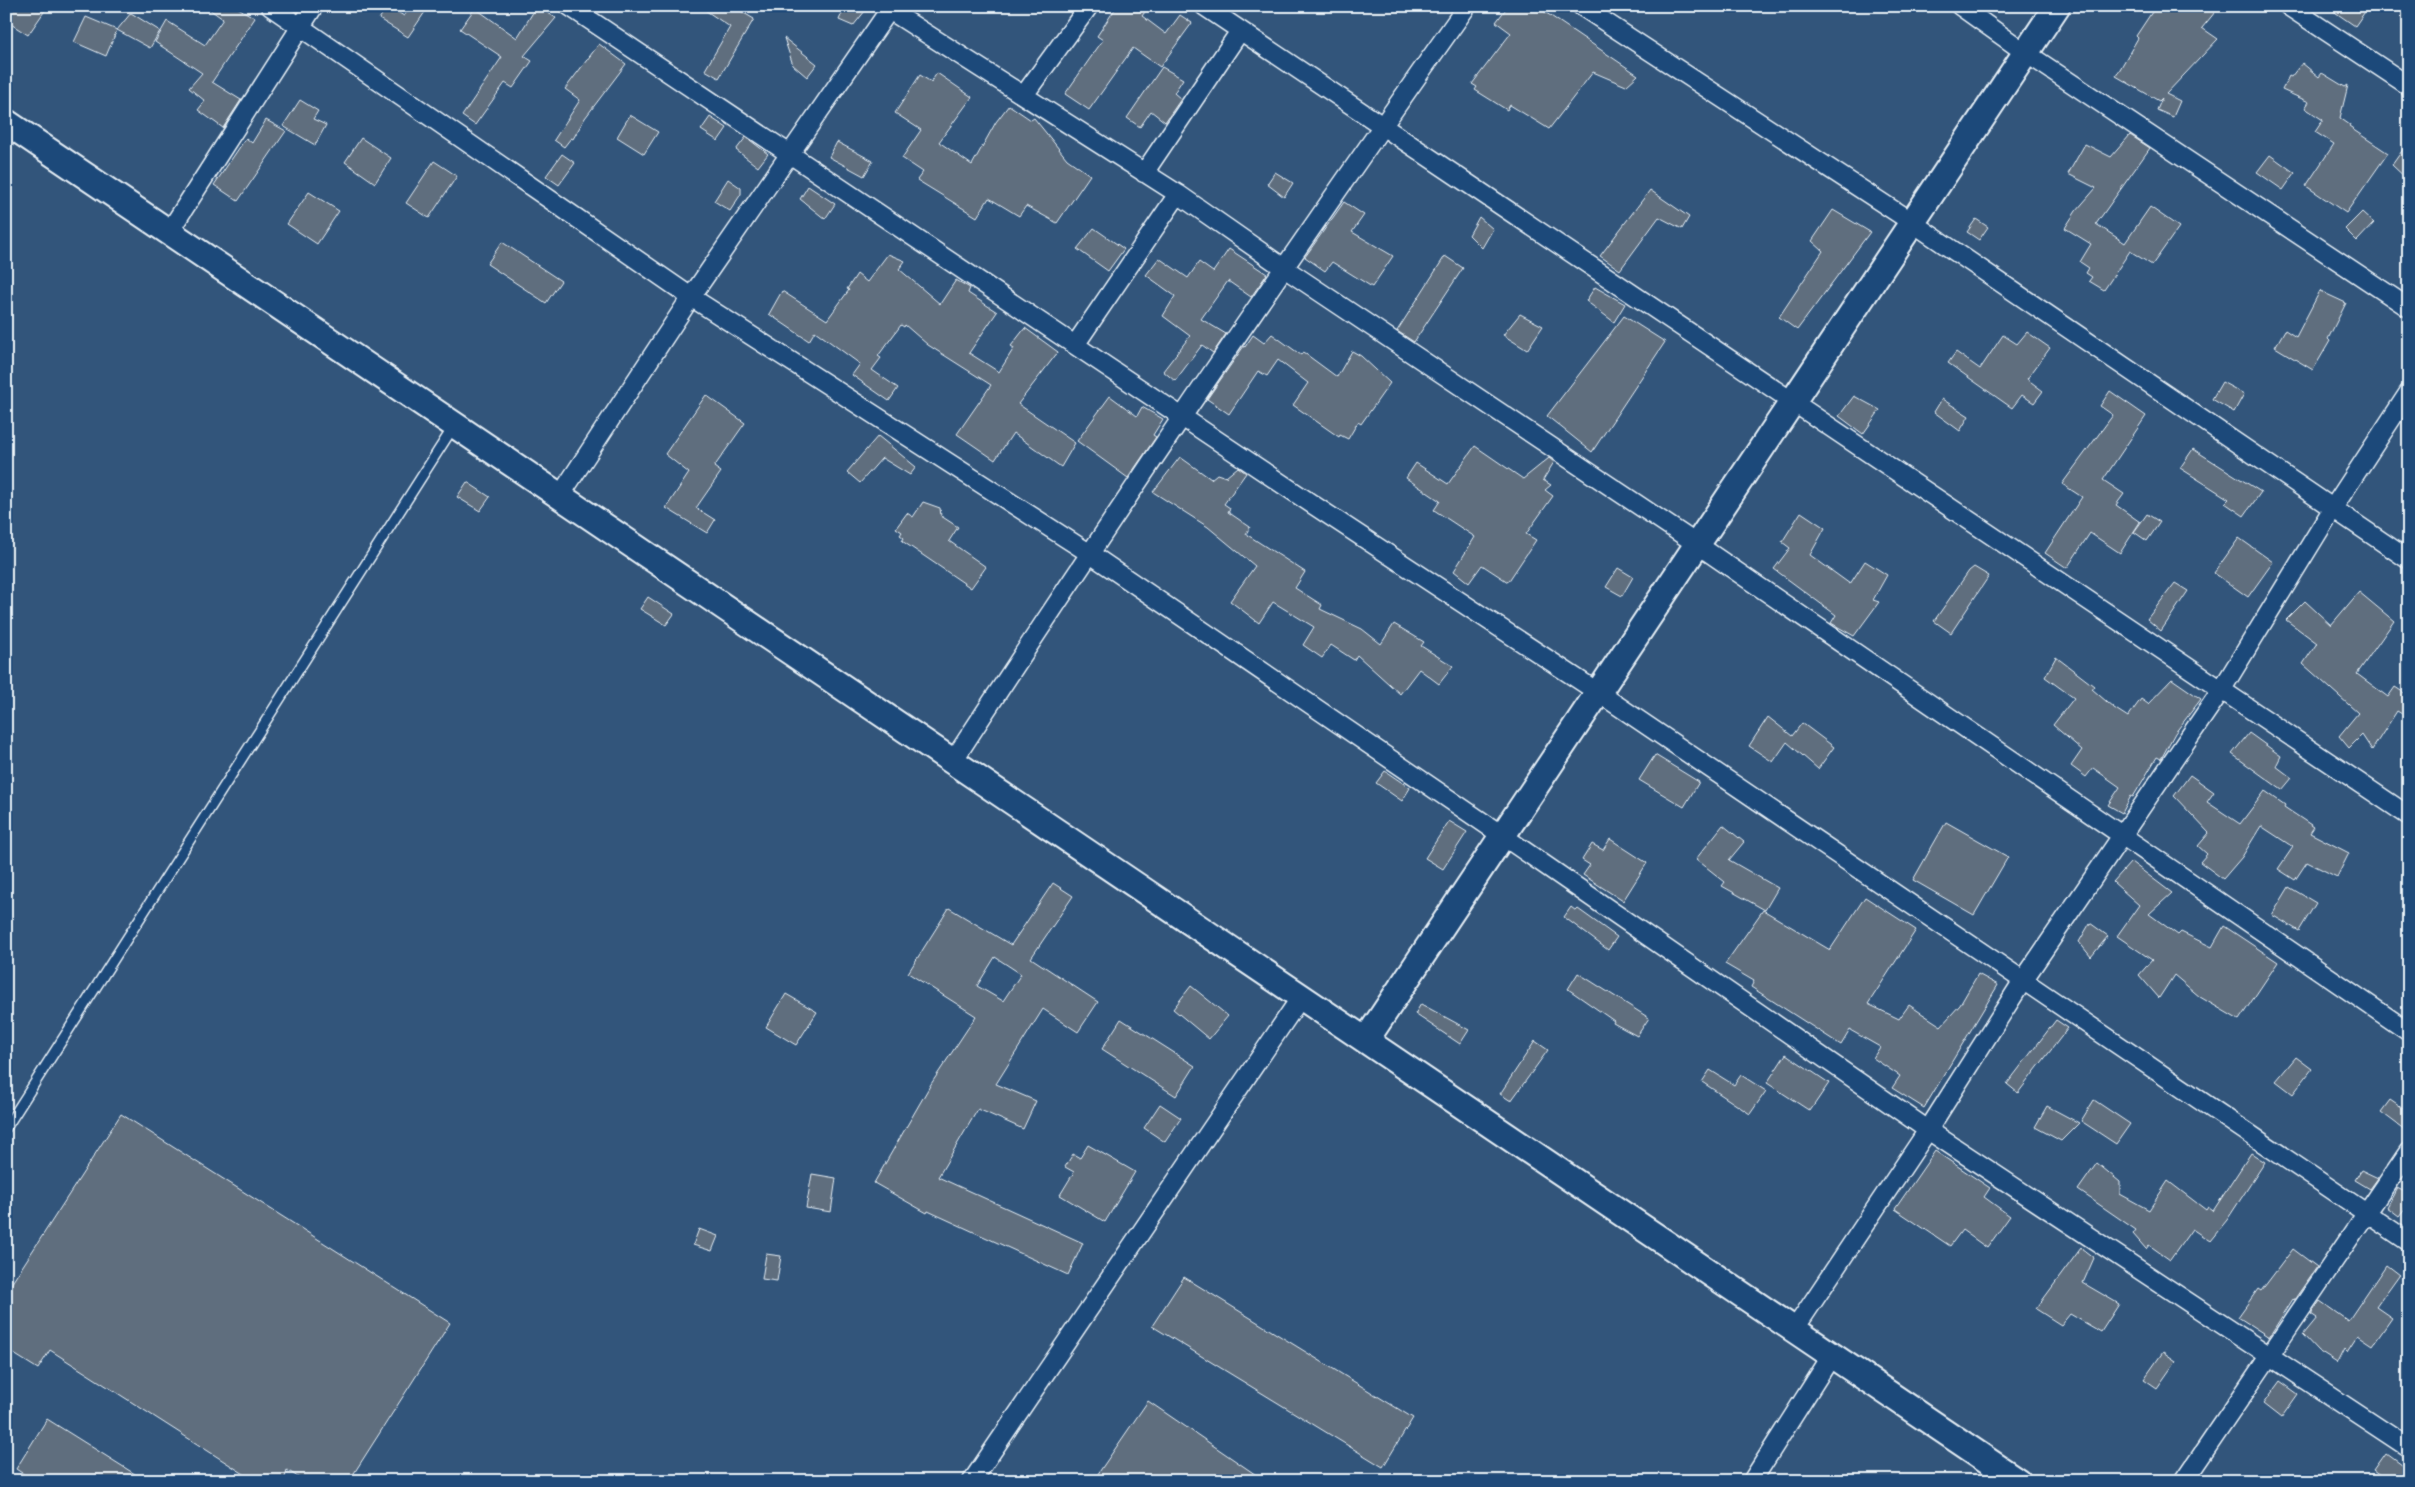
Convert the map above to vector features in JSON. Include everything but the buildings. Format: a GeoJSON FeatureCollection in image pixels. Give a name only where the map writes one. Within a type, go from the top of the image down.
{"type":"FeatureCollection","features":[{"type":"Feature","properties":{"kind":"street"},"geometry":{"type":"LineString","coordinates":[[270,6],[691,297],[1089,553],[1928,1130],[2409,1448]]}},
{"type":"Feature","properties":{"kind":"street"},"geometry":{"type":"LineString","coordinates":[[169,232],[314,6]]}},
{"type":"Feature","properties":{"kind":"street"},"geometry":{"type":"LineString","coordinates":[[569,6],[1315,506],[1599,693],[2022,982],[2409,1242]]}},
{"type":"Feature","properties":{"kind":"street"},"geometry":{"type":"LineString","coordinates":[[1024,96],[1089,6]]}},
{"type":"Feature","properties":{"kind":"street"},"geometry":{"type":"LineString","coordinates":[[1204,6],[2409,816]]}},
{"type":"Feature","properties":{"kind":"street"},"geometry":{"type":"LineString","coordinates":[[952,761],[1089,553],[1382,126],[1467,6]]}},
{"type":"Feature","properties":{"kind":"street"},"geometry":{"type":"LineString","coordinates":[[1581,6],[1913,223],[2409,560]]}},
{"type":"Feature","properties":{"kind":"street"},"geometry":{"type":"LineString","coordinates":[[1960,6],[2026,53],[2409,308]]}},
{"type":"Feature","properties":{"kind":"street"},"geometry":{"type":"LineString","coordinates":[[1366,1040],[2058,6]]}},
{"type":"Feature","properties":{"kind":"street"},"geometry":{"type":"LineString","coordinates":[[2288,6],[2409,86]]}},
{"type":"Feature","properties":{"kind":"street"},"geometry":{"type":"LineString","coordinates":[[560,496],[691,297],[791,154],[888,8],[1178,194],[1284,268],[1698,545],[2121,837],[2409,1032]]}},
{"type":"Feature","properties":{"kind":"street"},"geometry":{"type":"LineString","coordinates":[[1144,173],[1240,31]]}},
{"type":"Feature","properties":{"kind":"street"},"geometry":{"type":"LineString","coordinates":[[8,129],[169,232],[2018,1481]]}},
{"type":"Feature","properties":{"kind":"street"},"geometry":{"type":"LineString","coordinates":[[1075,345],[1178,194]]}},
{"type":"Feature","properties":{"kind":"street"},"geometry":{"type":"LineString","coordinates":[[1794,1330],[1928,1130],[2022,982],[2222,689],[2333,508],[2409,392]]}},
{"type":"Feature","properties":{"kind":"street"},"geometry":{"type":"LineString","coordinates":[[972,1481],[1301,997]]}},
{"type":"Feature","properties":{"kind":"street"},"geometry":{"type":"LineString","coordinates":[[2184,1481],[2409,1152]]}},
{"type":"Feature","properties":{"kind":"street"},"geometry":{"type":"LineString","coordinates":[[1752,1481],[1832,1355]]}},
{"type":"Feature","properties":{"kind":"lane"},"geometry":{"type":"LineString","coordinates":[[6,1128],[454,425]]}}]}
